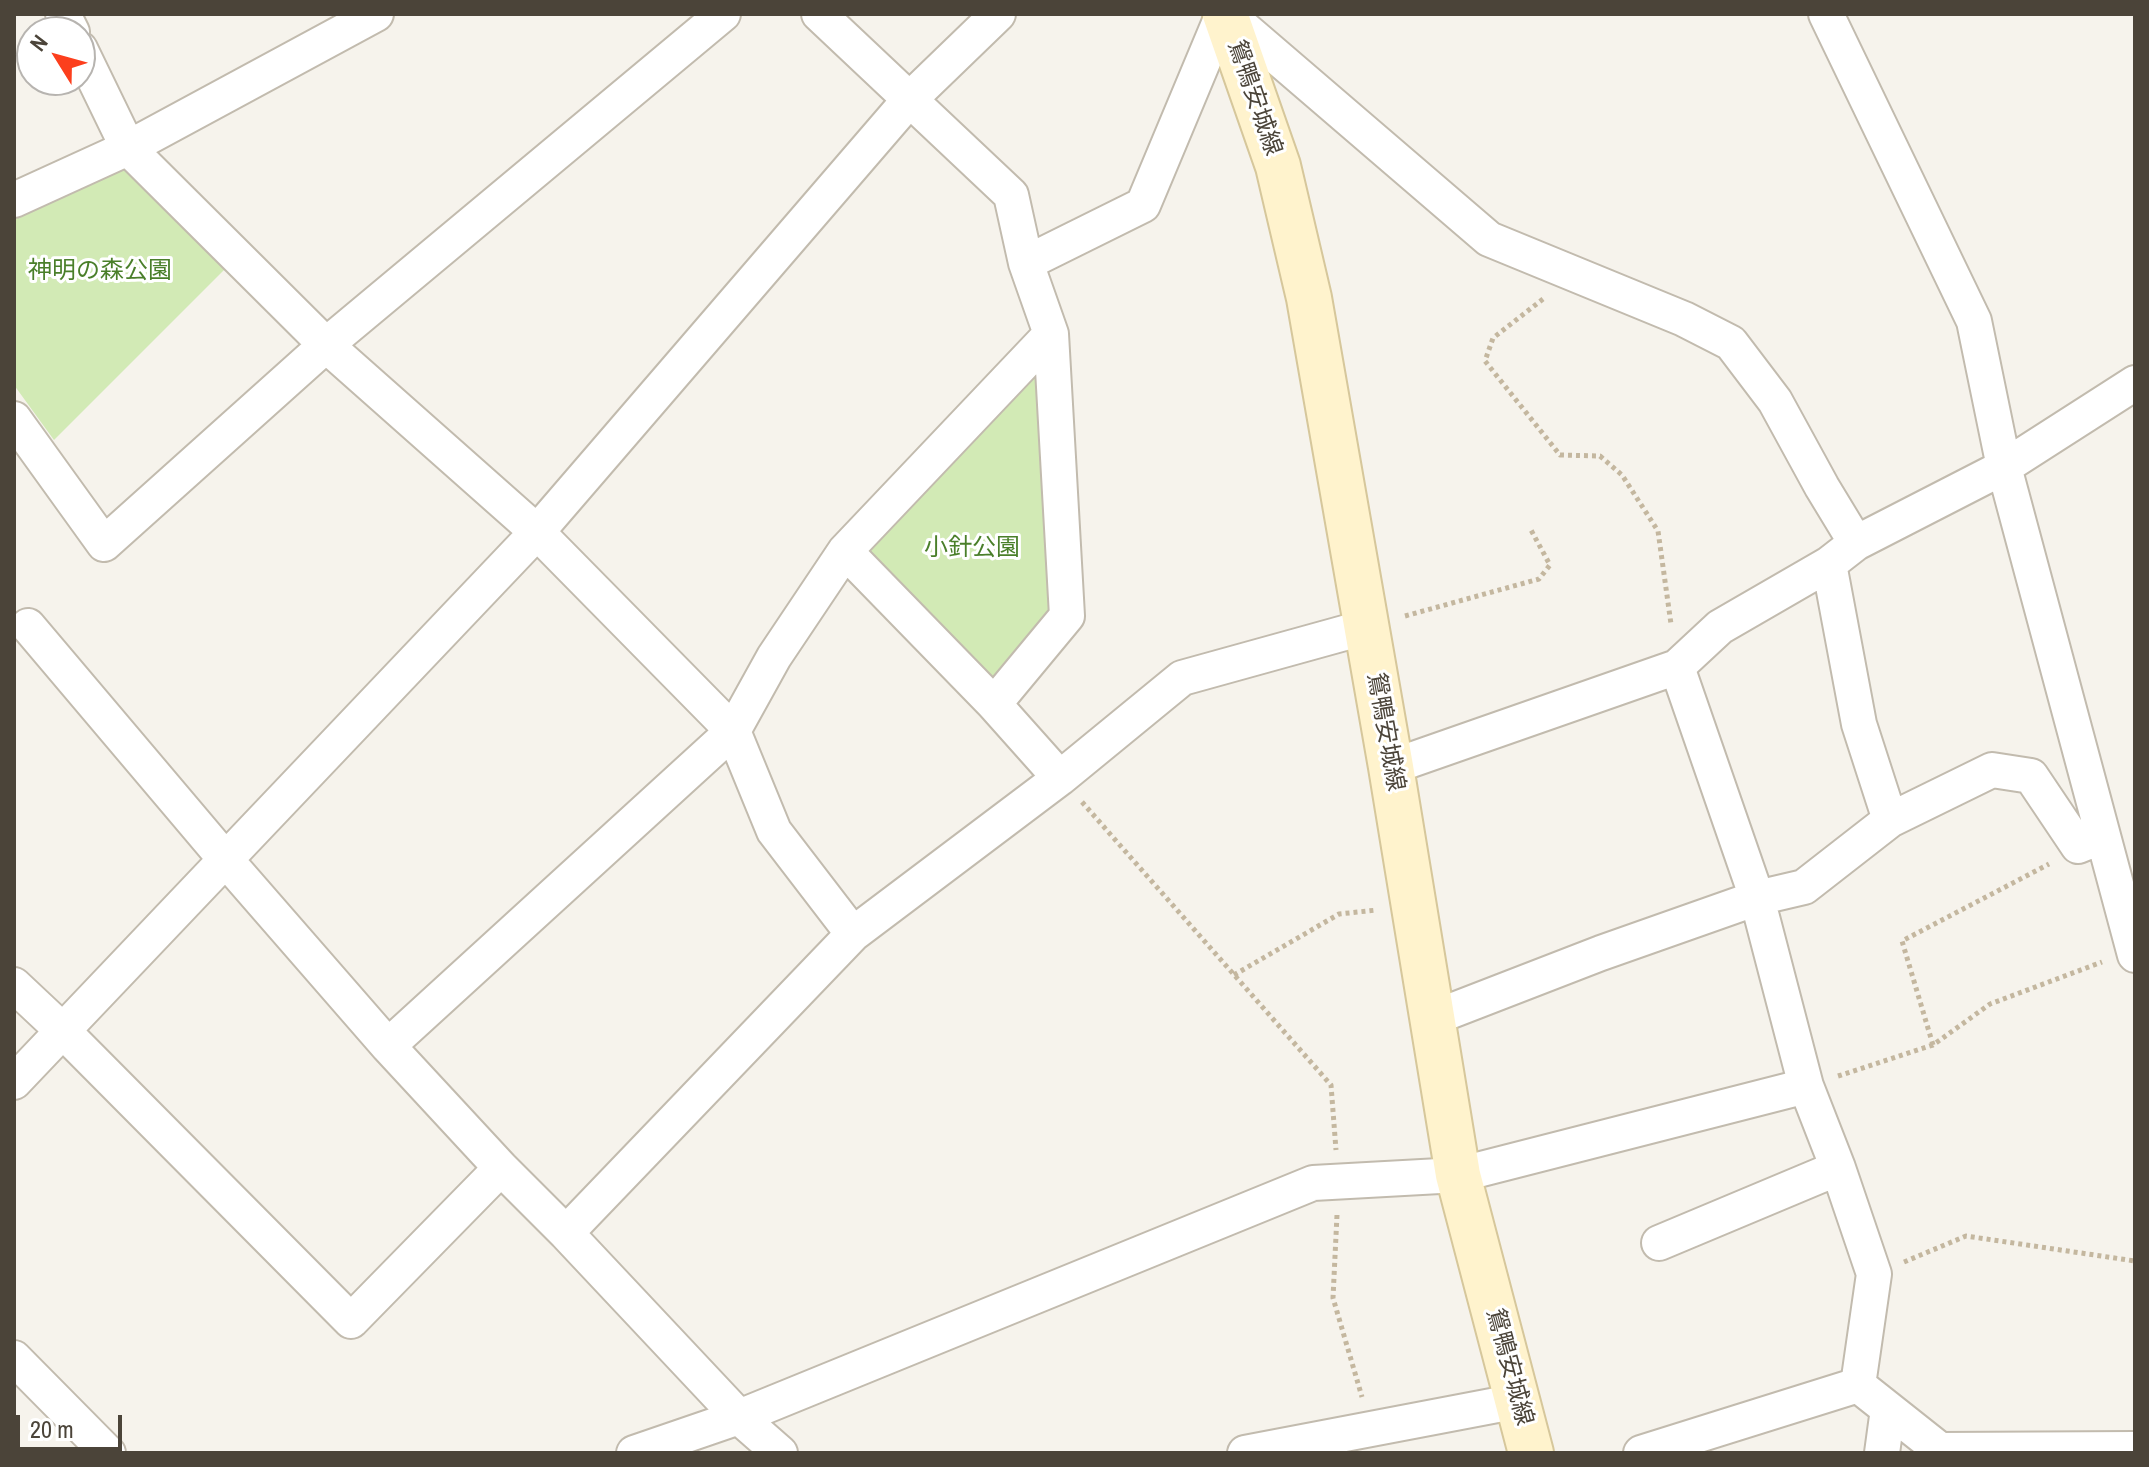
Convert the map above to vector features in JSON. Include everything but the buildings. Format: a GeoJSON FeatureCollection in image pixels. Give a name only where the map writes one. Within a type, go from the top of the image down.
{"type":"FeatureCollection","features":[{"type":"Feature","properties":{"kind":"main road","name":"鴛鴨安城線"},"geometry":{"type":"LineString","coordinates":[[1225,14],[1278,166],[1309,298],[1458,1175],[1531,1453]]}},
{"type":"Feature","properties":{"kind":"street"},"geometry":{"type":"LineString","coordinates":[[14,200],[128,148],[376,14]]}},
{"type":"Feature","properties":{"kind":"street"},"geometry":{"type":"LineString","coordinates":[[14,419],[104,544],[326,345],[723,14]]}},
{"type":"Feature","properties":{"kind":"street"},"geometry":{"type":"LineString","coordinates":[[819,14],[1011,195],[1026,263],[1051,334],[1067,616],[994,704]]}},
{"type":"Feature","properties":{"kind":"street"},"geometry":{"type":"LineString","coordinates":[[14,1082],[537,532],[910,99],[998,14]]}},
{"type":"Feature","properties":{"kind":"street"},"geometry":{"type":"LineString","coordinates":[[1026,263],[1143,205],[1225,14],[1489,239],[1684,319],[1731,343],[1775,401],[1856,543]]}},
{"type":"Feature","properties":{"kind":"street"},"geometry":{"type":"LineString","coordinates":[[1826,14],[1974,321],[2004,467],[2134,953]]}},
{"type":"Feature","properties":{"kind":"street"},"geometry":{"type":"LineString","coordinates":[[96,82],[128,148],[326,345],[537,532],[733,731],[774,831],[853,934]]}},
{"type":"Feature","properties":{"kind":"street"},"geometry":{"type":"LineString","coordinates":[[388,1046],[733,731],[774,657],[845,551],[1051,334]]}},
{"type":"Feature","properties":{"kind":"street"},"geometry":{"type":"LineString","coordinates":[[1391,767],[1677,667],[1720,627],[1829,564],[1856,543],[2004,467],[2135,383]]}},
{"type":"Feature","properties":{"kind":"street"},"geometry":{"type":"LineString","coordinates":[[845,551],[994,704],[1060,778]]}},
{"type":"Feature","properties":{"kind":"street"},"geometry":{"type":"LineString","coordinates":[[1829,564],[1859,724],[1890,820]]}},
{"type":"Feature","properties":{"kind":"street"},"geometry":{"type":"LineString","coordinates":[[28,626],[388,1046],[739,1417],[780,1453]]}},
{"type":"Feature","properties":{"kind":"street"},"geometry":{"type":"LineString","coordinates":[[566,1233],[853,934],[1060,778],[1182,678],[1366,627]]}},
{"type":"Feature","properties":{"kind":"street"},"geometry":{"type":"LineString","coordinates":[[1677,667],[1757,898],[1806,1086],[1874,1274],[1858,1385]]}},
{"type":"Feature","properties":{"kind":"street"},"geometry":{"type":"LineString","coordinates":[[1433,1018],[1601,953],[1757,898],[1804,887],[1890,820],[1992,770],[2031,776],[2078,846],[2103,836]]}},
{"type":"Feature","properties":{"kind":"street"},"geometry":{"type":"LineString","coordinates":[[14,985],[351,1321],[501,1168]]}},
{"type":"Feature","properties":{"kind":"street"},"geometry":{"type":"LineString","coordinates":[[634,1453],[739,1417],[1313,1183],[1458,1175],[1806,1086]]}},
{"type":"Feature","properties":{"kind":"street"},"geometry":{"type":"LineString","coordinates":[[1659,1243],[1838,1168]]}},
{"type":"Feature","properties":{"kind":"street"},"geometry":{"type":"LineString","coordinates":[[14,1358],[108,1453]]}},
{"type":"Feature","properties":{"kind":"street"},"geometry":{"type":"LineString","coordinates":[[1858,1385],[1940,1450],[2135,1449]]}},
{"type":"Feature","properties":{"kind":"street"},"geometry":{"type":"LineString","coordinates":[[1641,1453],[1858,1385]]}},
{"type":"Feature","properties":{"kind":"street"},"geometry":{"type":"LineString","coordinates":[[1245,1453],[1518,1401]]}},
{"type":"Feature","properties":{"kind":"street"},"geometry":{"type":"LineString","coordinates":[[1882,1453],[1888,1409]]}},
{"type":"Feature","properties":{"kind":"path"},"geometry":{"type":"LineString","coordinates":[[1576,274],[1493,338],[1485,361],[1560,455],[1600,456],[1622,475],[1658,531],[1677,667]]}},
{"type":"Feature","properties":{"kind":"path"},"geometry":{"type":"LineString","coordinates":[[1366,627],[1539,579],[1550,565],[1531,530]]}},
{"type":"Feature","properties":{"kind":"path"},"geometry":{"type":"LineString","coordinates":[[1060,778],[1331,1085],[1338,1182],[1333,1298],[1371,1429]]}},
{"type":"Feature","properties":{"kind":"path"},"geometry":{"type":"LineString","coordinates":[[1933,1045],[1902,941],[2049,864]]}},
{"type":"Feature","properties":{"kind":"path"},"geometry":{"type":"LineString","coordinates":[[1234,975],[1339,914],[1414,906]]}},
{"type":"Feature","properties":{"kind":"path"},"geometry":{"type":"LineString","coordinates":[[1806,1086],[1933,1045],[1990,1004],[2134,953]]}},
{"type":"Feature","properties":{"kind":"path"},"geometry":{"type":"LineString","coordinates":[[1874,1274],[1966,1236],[2135,1261]]}},
{"type":"Feature","properties":{"kind":"green space","name":"神明の森公園"},"geometry":{"type":"Polygon","coordinates":[[[126,166],[226,268],[54,440],[14,385],[14,218],[126,166]]]}},
{"type":"Feature","properties":{"kind":"green space","name":"小針公園"},"geometry":{"type":"Polygon","coordinates":[[[1039,372],[1055,608],[989,681],[857,547],[1039,372]]]}}]}
